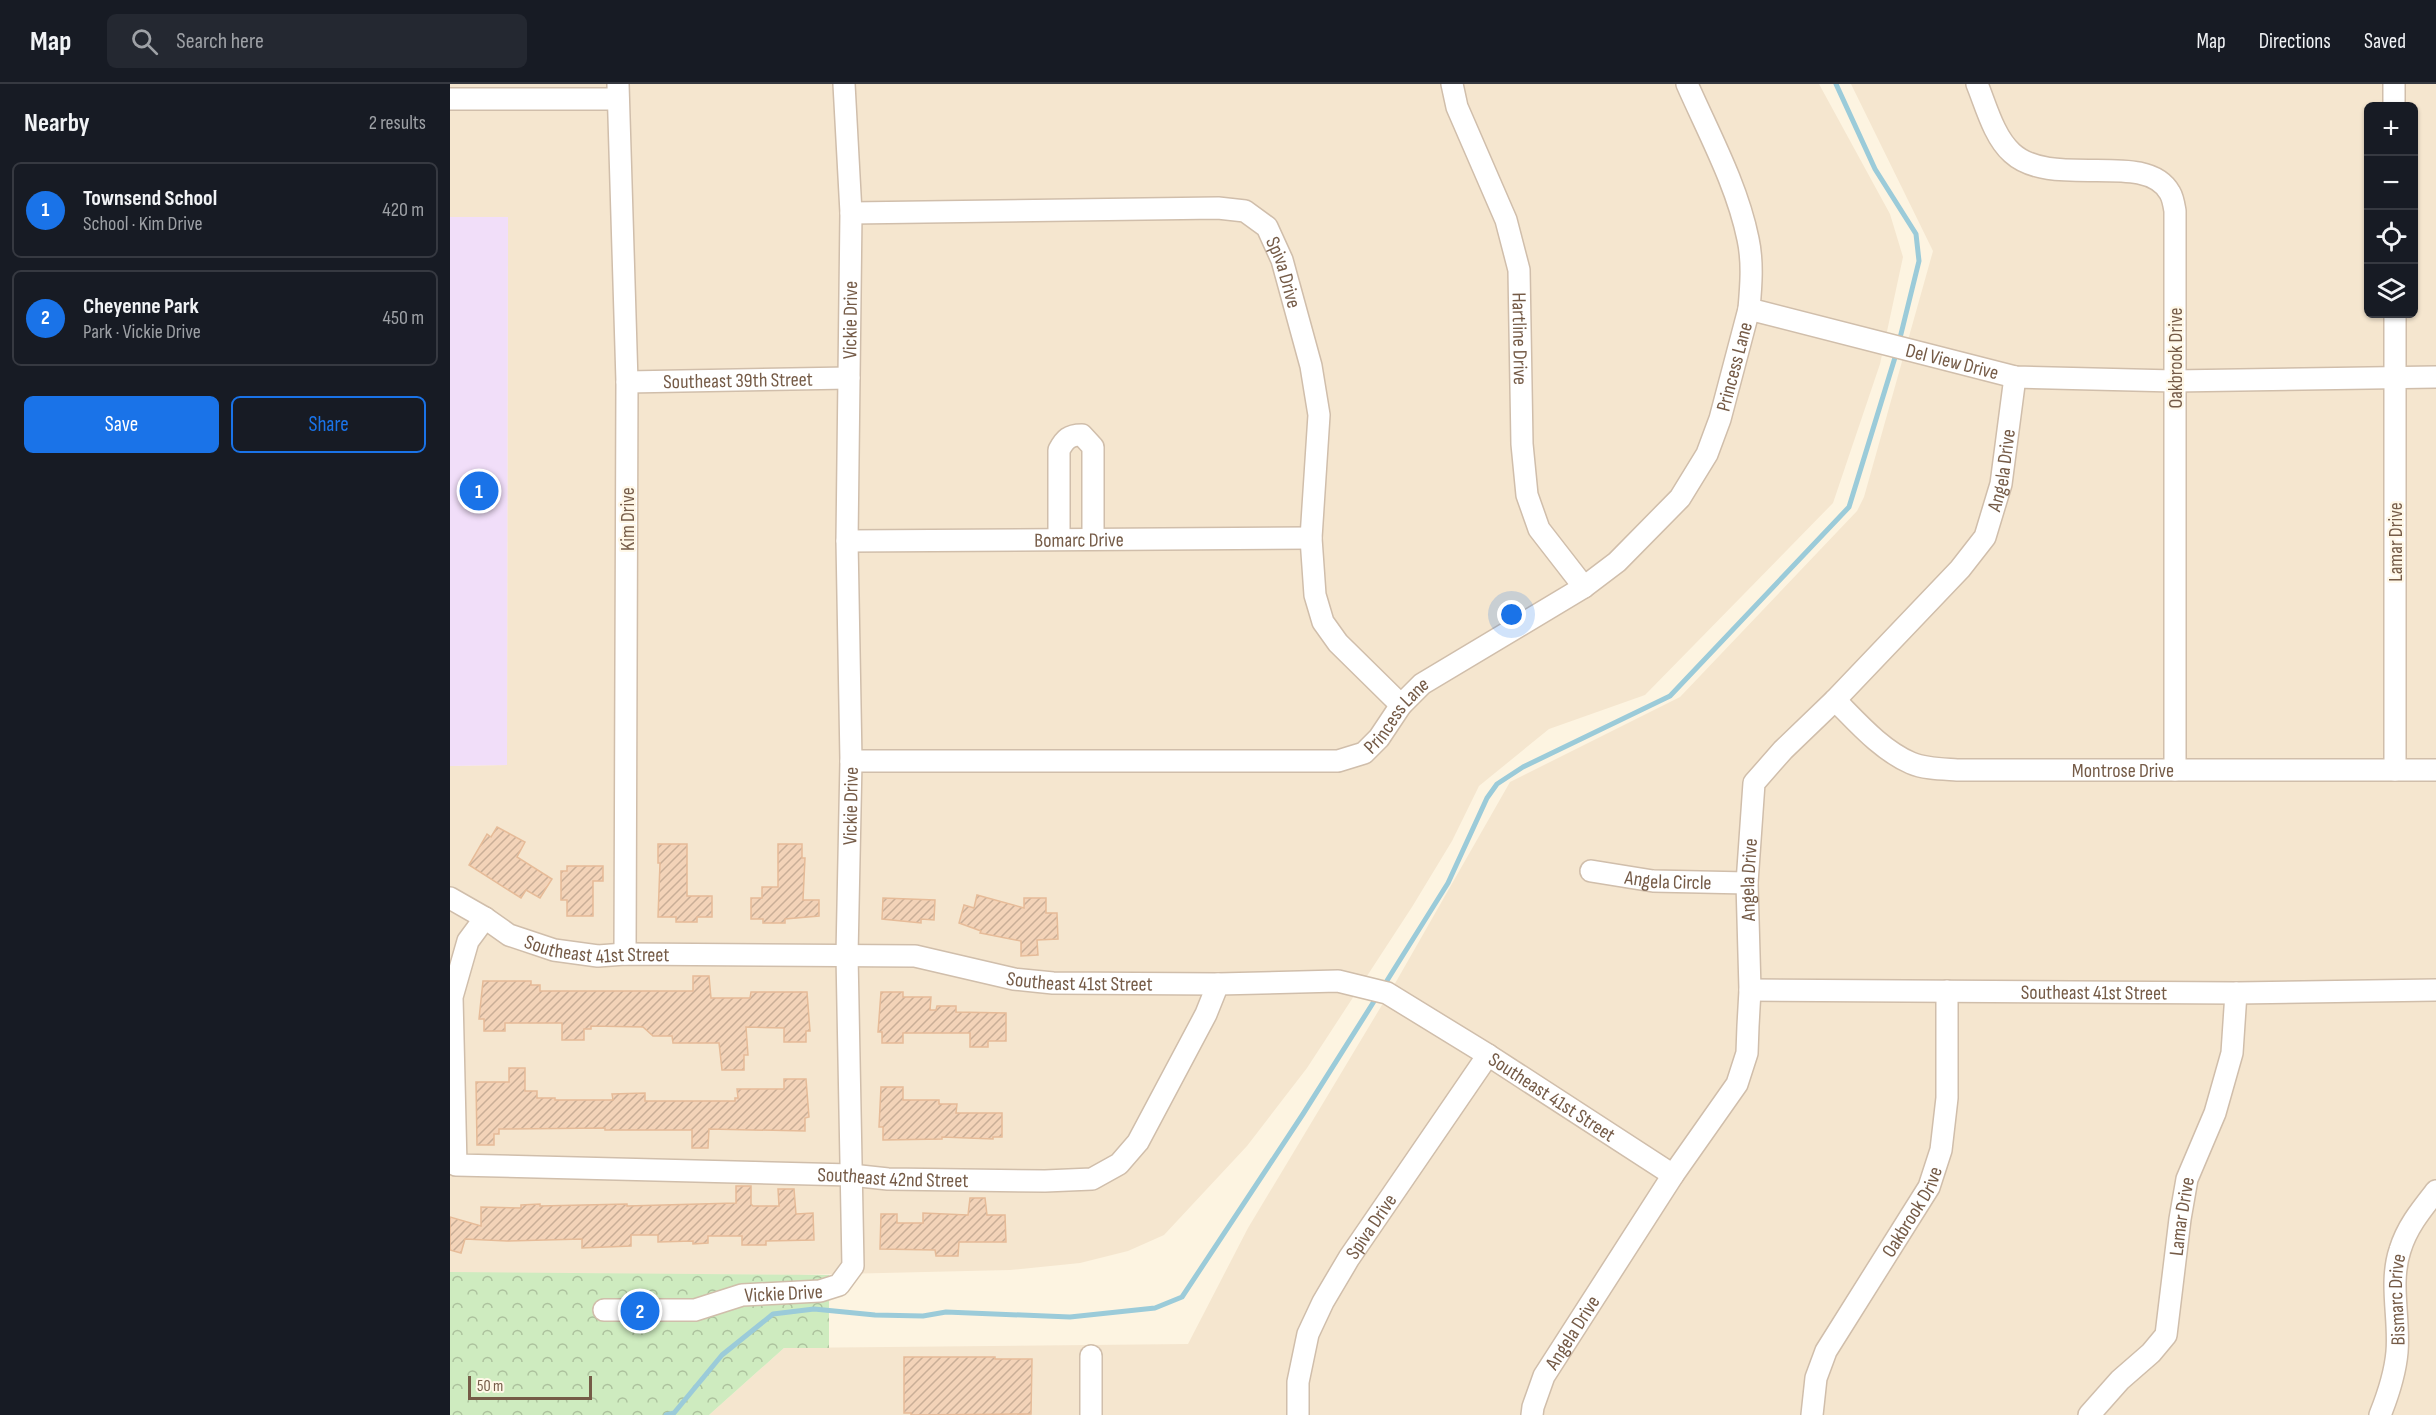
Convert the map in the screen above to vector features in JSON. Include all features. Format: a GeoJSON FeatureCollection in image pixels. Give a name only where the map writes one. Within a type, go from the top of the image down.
{"type":"FeatureCollection","features":[{"type":"Feature","properties":{"kind":"street","name":"Vickie Drive"},"geometry":{"type":"LineString","coordinates":[[604,1310],[695,1310],[742,1295],[820,1291],[839,1285],[853,1266],[847,955],[851,761],[847,541],[851,213],[844,84]]}},
{"type":"Feature","properties":{"kind":"street","name":"Hartline Drive"},"geometry":{"type":"LineString","coordinates":[[1452,84],[1457,107],[1506,219],[1520,270],[1522,444],[1527,495],[1539,529],[1584,587]]}},
{"type":"Feature","properties":{"kind":"street"},"geometry":{"type":"LineString","coordinates":[[1687,84],[1734,192],[1748,240],[1752,280],[1749,309]]}},
{"type":"Feature","properties":{"kind":"street","name":"Oakbrook Drive"},"geometry":{"type":"LineString","coordinates":[[1977,84],[2001,139],[2012,153],[2028,163],[2057,171],[2129,171],[2154,177],[2170,192],[2175,211],[2175,770]]}},
{"type":"Feature","properties":{"kind":"street"},"geometry":{"type":"LineString","coordinates":[[2394,84],[2394,102]]}},
{"type":"Feature","properties":{"kind":"street"},"geometry":{"type":"LineString","coordinates":[[450,99],[618,92]]}},
{"type":"Feature","properties":{"kind":"street","name":"Kim Drive"},"geometry":{"type":"LineString","coordinates":[[618,92],[627,382],[625,954]]}},
{"type":"Feature","properties":{"kind":"street","name":"Spiva Drive"},"geometry":{"type":"LineString","coordinates":[[851,213],[1218,208],[1245,212],[1267,227],[1282,260],[1311,366],[1319,415],[1311,538],[1315,594],[1323,622],[1338,643],[1401,705]]}},
{"type":"Feature","properties":{"kind":"street","name":"Princess Lane"},"geometry":{"type":"LineString","coordinates":[[851,761],[1338,761],[1364,753],[1379,738],[1401,705],[1422,684],[1445,668],[1584,587],[1617,562],[1680,498],[1707,454],[1720,419],[1749,309]]}},
{"type":"Feature","properties":{"kind":"street","name":"Del View Drive"},"geometry":{"type":"LineString","coordinates":[[1749,309],[2015,377],[2174,381],[2436,377]]}},
{"type":"Feature","properties":{"kind":"street","name":"Lamar Drive"},"geometry":{"type":"LineString","coordinates":[[2395,318],[2395,770]]}},
{"type":"Feature","properties":{"kind":"street","name":"Angela Drive"},"geometry":{"type":"LineString","coordinates":[[1532,1415],[1544,1376],[1672,1175],[1737,1084],[1746,1053],[1750,990],[1746,883],[1754,783],[1782,750],[1835,700],[1960,569],[1985,537],[2001,484],[2015,377]]}},
{"type":"Feature","properties":{"kind":"street","name":"Southeast 39th Street"},"geometry":{"type":"LineString","coordinates":[[627,382],[849,378]]}},
{"type":"Feature","properties":{"kind":"street","name":"Del View Drive"},"geometry":{"type":"LineString","coordinates":[[2395,379],[2436,382]]}},
{"type":"Feature","properties":{"kind":"street"},"geometry":{"type":"LineString","coordinates":[[1059,538],[1059,450],[1071,435],[1082,435],[1093,447],[1093,538]]}},
{"type":"Feature","properties":{"kind":"street","name":"Bomarc Drive"},"geometry":{"type":"LineString","coordinates":[[847,541],[1311,538]]}},
{"type":"Feature","properties":{"kind":"street","name":"Montrose Drive"},"geometry":{"type":"LineString","coordinates":[[1835,700],[1870,734],[1895,754],[1911,763],[1929,768],[1957,770],[2436,770]]}},
{"type":"Feature","properties":{"kind":"street","name":"Angela Circle"},"geometry":{"type":"LineString","coordinates":[[1591,871],[1653,881],[1746,883]]}},
{"type":"Feature","properties":{"kind":"street","name":"Southeast 41st Street"},"geometry":{"type":"LineString","coordinates":[[450,897],[509,935],[554,950],[598,956],[625,954],[915,956],[1014,980],[1053,983],[1218,984],[1338,981],[1387,993],[1488,1055],[1672,1175]]}},
{"type":"Feature","properties":{"kind":"street","name":"Southeast 42nd Street"},"geometry":{"type":"LineString","coordinates":[[485,918],[468,941],[452,997],[456,1165],[851,1175],[888,1179],[1045,1181],[1092,1179],[1119,1164],[1138,1142],[1206,1014],[1218,984]]}},
{"type":"Feature","properties":{"kind":"street","name":"Southeast 41st Street"},"geometry":{"type":"LineString","coordinates":[[1750,990],[2236,993],[2436,990]]}},
{"type":"Feature","properties":{"kind":"street","name":"Oakbrook Drive"},"geometry":{"type":"LineString","coordinates":[[1812,1415],[1816,1378],[1826,1351],[1929,1187],[1938,1159],[1947,1098],[1947,991]]}},
{"type":"Feature","properties":{"kind":"street","name":"Lamar Drive"},"geometry":{"type":"LineString","coordinates":[[2089,1415],[2120,1380],[2151,1353],[2166,1335],[2187,1179],[2215,1113],[2232,1053],[2236,993]]}},
{"type":"Feature","properties":{"kind":"street","name":"Spiva Drive"},"geometry":{"type":"LineString","coordinates":[[1298,1415],[1298,1382],[1308,1334],[1323,1302],[1350,1258],[1488,1055]]}},
{"type":"Feature","properties":{"kind":"street","name":"Bismarc Drive"},"geometry":{"type":"LineString","coordinates":[[2380,1415],[2391,1386],[2397,1351],[2395,1289],[2399,1252],[2411,1223],[2436,1191]]}},
{"type":"Feature","properties":{"kind":"street"},"geometry":{"type":"LineString","coordinates":[[1090,1356],[1091,1415]]}},
{"type":"Feature","properties":{"kind":"shaded area"},"geometry":{"type":"Polygon","coordinates":[[[450,84],[1819,84],[1890,214],[1903,257],[1880,364],[1833,503],[1645,695],[1549,729],[1479,786],[1452,841],[1412,907],[1307,1068],[1247,1146],[1164,1235],[1128,1251],[1080,1263],[1010,1270],[798,1275],[450,1273],[450,766],[507,765],[508,218],[450,217],[450,84]]]}},
{"type":"Feature","properties":{"kind":"shaded area"},"geometry":{"type":"Polygon","coordinates":[[[1851,84],[2436,84],[2436,1415],[709,1415],[784,1348],[1188,1344],[1248,1228],[1397,980],[1510,782],[1680,697],[1857,511],[1864,497],[1933,251],[1851,84]]]}},
{"type":"Feature","properties":{"kind":"shaded area"},"geometry":{"type":"Polygon","coordinates":[[[450,217],[508,217],[507,765],[450,766],[450,217]]]}},
{"type":"Feature","properties":{"kind":"green space"},"geometry":{"type":"Polygon","coordinates":[[[450,1272],[829,1275],[829,1348],[784,1348],[709,1415],[450,1415],[450,1272]]]}},
{"type":"Feature","properties":{"kind":"building"},"geometry":{"type":"Polygon","coordinates":[[[497,827],[525,842],[517,857],[552,879],[540,898],[526,890],[521,898],[469,865],[487,834],[491,837],[497,827]]]}},
{"type":"Feature","properties":{"kind":"building"},"geometry":{"type":"Polygon","coordinates":[[[658,844],[687,844],[687,896],[712,896],[712,917],[697,917],[697,922],[676,922],[676,917],[658,917],[660,863],[658,863],[658,844]]]}},
{"type":"Feature","properties":{"kind":"building"},"geometry":{"type":"Polygon","coordinates":[[[778,844],[802,844],[802,858],[805,858],[803,900],[819,900],[819,916],[785,919],[785,923],[763,923],[763,919],[751,919],[751,898],[762,898],[762,887],[778,887],[778,844]]]}},
{"type":"Feature","properties":{"kind":"building"},"geometry":{"type":"Polygon","coordinates":[[[567,866],[603,866],[603,881],[593,881],[593,916],[567,916],[567,900],[561,900],[561,871],[567,871],[567,866]]]}},
{"type":"Feature","properties":{"kind":"building"},"geometry":{"type":"Polygon","coordinates":[[[977,895],[1024,908],[1024,898],[1046,898],[1046,913],[1057,913],[1058,939],[1037,940],[1038,955],[1021,956],[1021,941],[980,933],[981,931],[959,923],[964,905],[974,908],[977,895]]]}},
{"type":"Feature","properties":{"kind":"building"},"geometry":{"type":"Polygon","coordinates":[[[883,898],[935,900],[934,920],[921,919],[921,923],[882,919],[883,898]]]}},
{"type":"Feature","properties":{"kind":"building"},"geometry":{"type":"Polygon","coordinates":[[[693,976],[709,976],[711,998],[750,998],[751,992],[807,992],[810,1031],[806,1031],[806,1042],[784,1042],[784,1028],[746,1027],[748,1055],[744,1055],[744,1070],[722,1070],[719,1043],[673,1043],[672,1036],[653,1036],[643,1027],[591,1026],[591,1029],[584,1029],[584,1040],[562,1040],[562,1023],[505,1023],[505,1031],[484,1031],[484,1019],[479,1019],[483,981],[531,981],[531,985],[540,985],[540,991],[693,991],[693,976]]]}},
{"type":"Feature","properties":{"kind":"building"},"geometry":{"type":"Polygon","coordinates":[[[881,992],[903,992],[903,997],[931,997],[930,1010],[936,1010],[937,1006],[956,1006],[956,1012],[1006,1013],[1006,1041],[988,1041],[988,1047],[970,1047],[970,1033],[903,1033],[903,1043],[882,1043],[882,1032],[878,1032],[881,992]]]}},
{"type":"Feature","properties":{"kind":"building"},"geometry":{"type":"Polygon","coordinates":[[[509,1068],[525,1068],[525,1091],[537,1091],[537,1098],[555,1098],[555,1100],[613,1100],[612,1094],[645,1093],[645,1101],[735,1101],[735,1098],[738,1098],[737,1089],[784,1089],[784,1079],[806,1079],[809,1117],[805,1118],[805,1131],[709,1129],[708,1148],[692,1148],[692,1130],[605,1130],[605,1128],[499,1129],[499,1134],[494,1134],[494,1145],[477,1145],[476,1082],[509,1082],[509,1068]]]}},
{"type":"Feature","properties":{"kind":"building"},"geometry":{"type":"Polygon","coordinates":[[[881,1087],[903,1087],[903,1100],[939,1100],[939,1104],[957,1104],[956,1113],[1002,1113],[1002,1137],[883,1140],[883,1127],[879,1127],[881,1087]]]}},
{"type":"Feature","properties":{"kind":"building"},"geometry":{"type":"Polygon","coordinates":[[[736,1186],[751,1186],[753,1206],[779,1206],[778,1189],[794,1189],[796,1214],[813,1213],[814,1240],[766,1241],[766,1245],[742,1245],[742,1236],[708,1236],[708,1243],[693,1244],[693,1241],[658,1242],[658,1235],[631,1235],[631,1246],[582,1248],[582,1239],[507,1241],[465,1239],[461,1253],[450,1250],[450,1217],[481,1226],[481,1207],[521,1208],[521,1205],[540,1204],[540,1206],[627,1204],[627,1206],[736,1203],[736,1186]]]}},
{"type":"Feature","properties":{"kind":"building"},"geometry":{"type":"Polygon","coordinates":[[[970,1198],[985,1198],[987,1215],[1005,1215],[1006,1242],[959,1242],[958,1256],[936,1256],[935,1250],[880,1249],[881,1214],[897,1214],[897,1223],[923,1223],[923,1213],[968,1215],[970,1198]]]}},
{"type":"Feature","properties":{"kind":"building"},"geometry":{"type":"Polygon","coordinates":[[[904,1357],[1032,1359],[1031,1414],[911,1415],[911,1413],[904,1413],[904,1357]]]}},
{"type":"Feature","properties":{"kind":"waterway"},"geometry":{"type":"LineString","coordinates":[[1836,84],[1875,169],[1916,234],[1919,261],[1899,342]]}},
{"type":"Feature","properties":{"kind":"waterway"},"geometry":{"type":"LineString","coordinates":[[1383,987],[1448,883],[1487,798],[1497,784],[1523,767],[1670,696],[1849,507],[1897,351]]}},
{"type":"Feature","properties":{"kind":"waterway"},"geometry":{"type":"LineString","coordinates":[[666,1415],[674,1413],[722,1355],[773,1314],[814,1309],[875,1315],[923,1316],[946,1312],[1070,1317],[1155,1308],[1182,1297],[1303,1114],[1378,995]]}},
{"type":"Feature","properties":{"kind":"place","name":"Townsend School"},"geometry":{"type":"Point","coordinates":[479,491]}},
{"type":"Feature","properties":{"kind":"place","name":"Cheyenne Park"},"geometry":{"type":"Point","coordinates":[640,1311]}}]}
